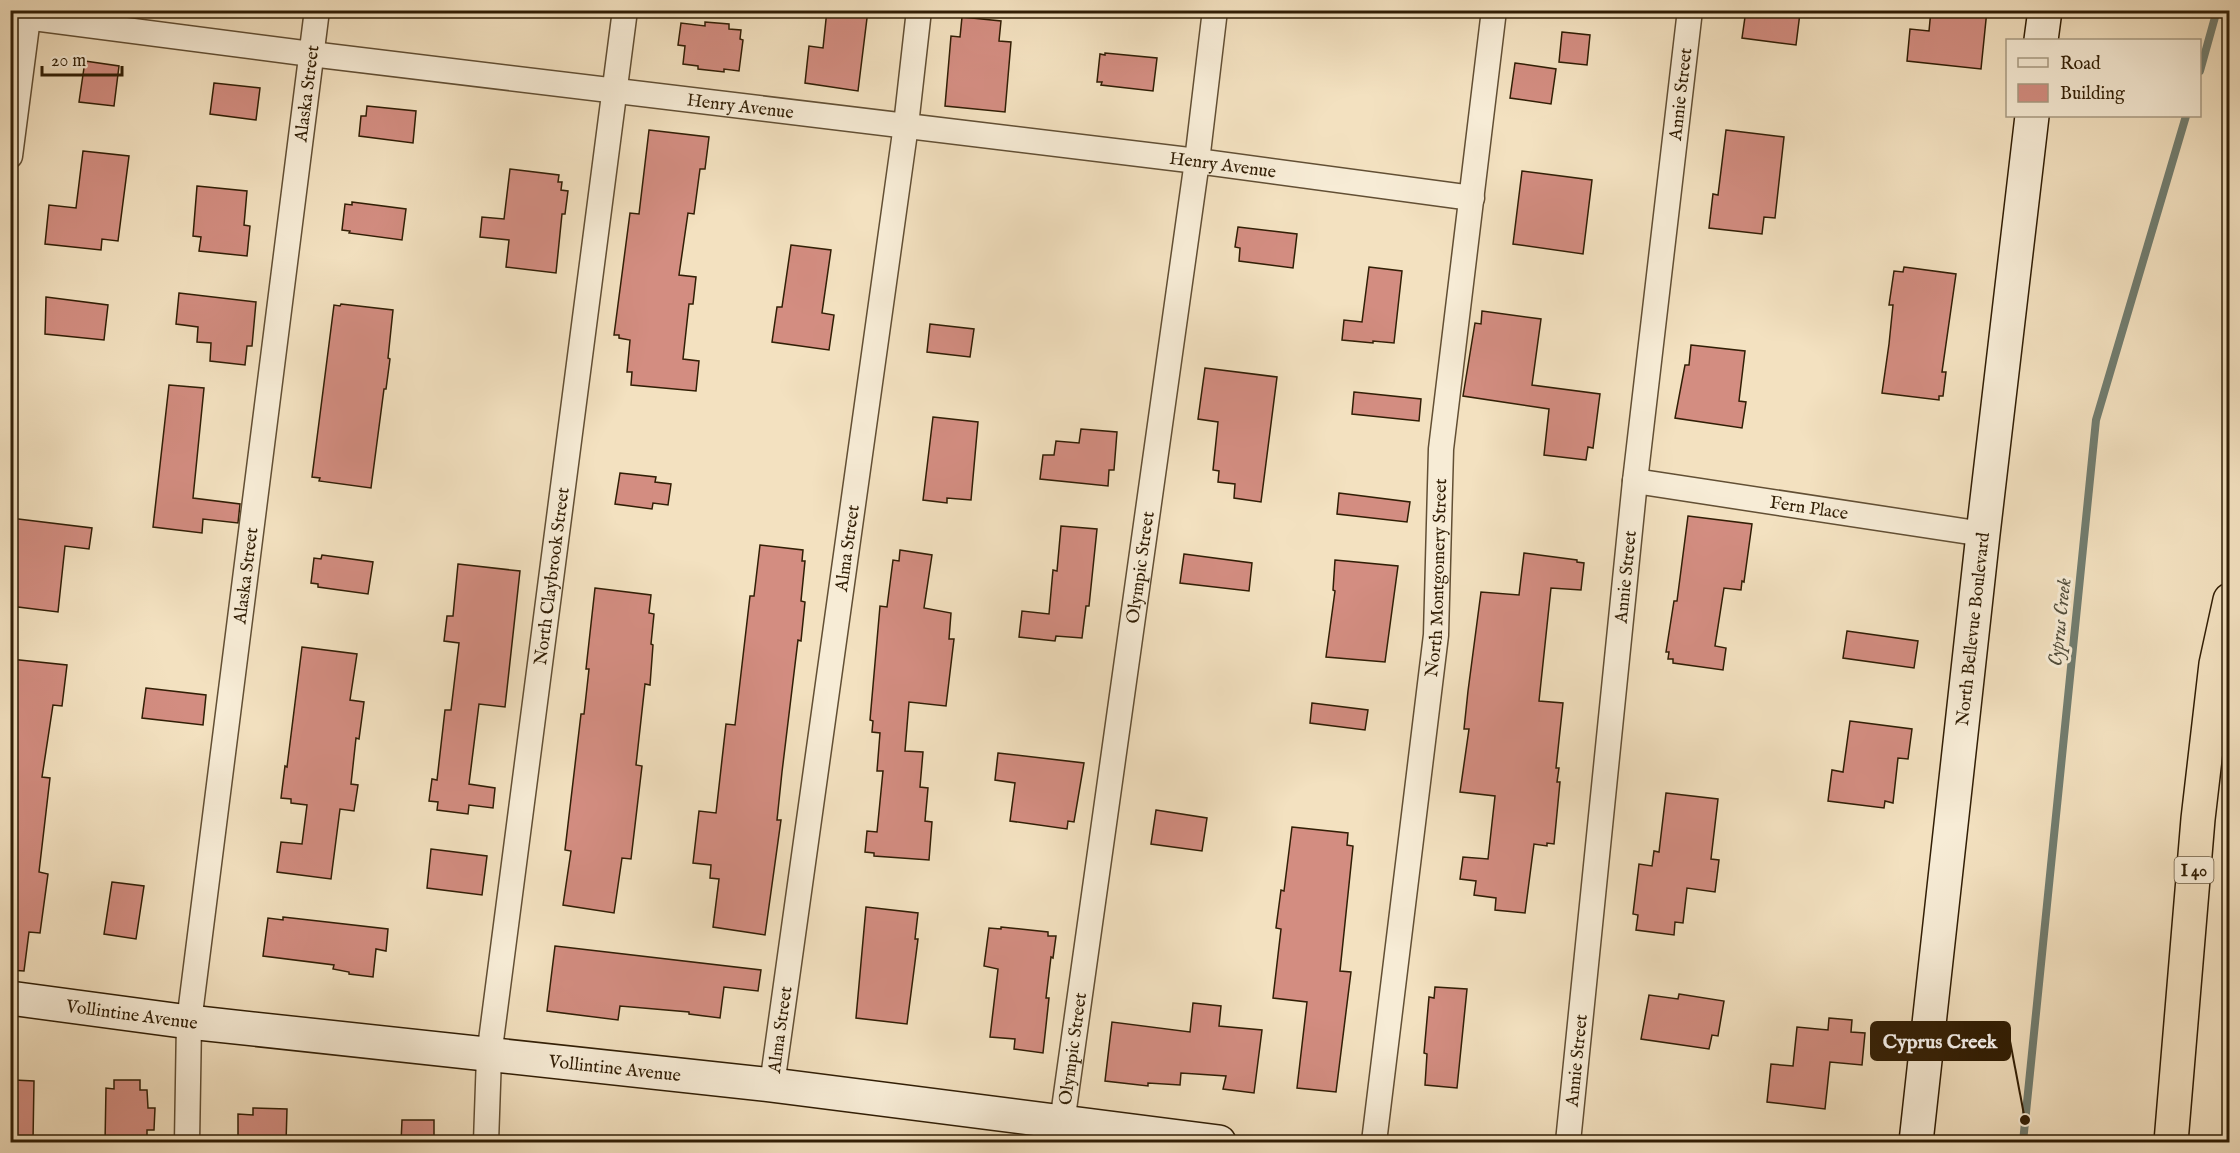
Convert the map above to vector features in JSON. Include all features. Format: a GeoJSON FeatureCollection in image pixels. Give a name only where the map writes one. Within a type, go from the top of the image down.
{"type":"FeatureCollection","features":[{"type":"Feature","properties":{"kind":"highway","name":"I 40"},"geometry":{"type":"LineString","coordinates":[[2171,1143],[2198,819],[2216,664],[2229,600]]}},
{"type":"Feature","properties":{"kind":"street","name":"Alaska Street"},"geometry":{"type":"LineString","coordinates":[[187,1143],[189,1022],[317,10]]}},
{"type":"Feature","properties":{"kind":"street","name":"North Claybrook Street"},"geometry":{"type":"LineString","coordinates":[[486,1143],[489,1056],[625,10]]}},
{"type":"Feature","properties":{"kind":"street","name":"Alma Street"},"geometry":{"type":"LineString","coordinates":[[772,1085],[906,125],[919,10]]}},
{"type":"Feature","properties":{"kind":"street","name":"Olympic Street"},"geometry":{"type":"LineString","coordinates":[[1062,1123],[1197,161],[1215,10]]}},
{"type":"Feature","properties":{"kind":"street","name":"North Montgomery Street"},"geometry":{"type":"LineString","coordinates":[[1374,1143],[1436,635],[1441,449],[1494,10]]}},
{"type":"Feature","properties":{"kind":"street","name":"Annie Street"},"geometry":{"type":"LineString","coordinates":[[1568,1143],[1635,482],[1690,10]]}},
{"type":"Feature","properties":{"kind":"street"},"geometry":{"type":"LineString","coordinates":[[2041,39],[2045,10]]}},
{"type":"Feature","properties":{"kind":"street","name":"Henry Avenue"},"geometry":{"type":"LineString","coordinates":[[23,14],[311,54],[1197,161],[1472,198]]}},
{"type":"Feature","properties":{"kind":"street"},"geometry":{"type":"LineString","coordinates":[[10,156],[23,14]]}},
{"type":"Feature","properties":{"kind":"street","name":"North Bellevue Boulevard"},"geometry":{"type":"LineString","coordinates":[[1916,1143],[2032,117]]}},
{"type":"Feature","properties":{"kind":"street","name":"Fern Place"},"geometry":{"type":"LineString","coordinates":[[1635,482],[1983,534]]}},
{"type":"Feature","properties":{"kind":"street","name":"Vollintine Avenue"},"geometry":{"type":"LineString","coordinates":[[10,998],[189,1022],[772,1085],[1219,1143]]}},
{"type":"Feature","properties":{"kind":"building"},"geometry":{"type":"Polygon","coordinates":[[[827,10],[868,10],[858,91],[805,83],[809,46],[823,48],[827,10]]]}},
{"type":"Feature","properties":{"kind":"building"},"geometry":{"type":"Polygon","coordinates":[[[1746,10],[1780,10],[1800,13],[1796,45],[1742,38],[1746,10]]]}},
{"type":"Feature","properties":{"kind":"building"},"geometry":{"type":"Polygon","coordinates":[[[1931,10],[1987,10],[1981,69],[1907,61],[1910,29],[1929,31],[1931,10]]]}},
{"type":"Feature","properties":{"kind":"building"},"geometry":{"type":"Polygon","coordinates":[[[962,17],[1001,21],[999,41],[1011,42],[1005,112],[945,106],[951,36],[960,37],[962,17]]]}},
{"type":"Feature","properties":{"kind":"building"},"geometry":{"type":"Polygon","coordinates":[[[705,22],[729,24],[729,29],[741,30],[740,39],[743,40],[739,71],[698,69],[698,66],[683,64],[685,46],[678,45],[681,23],[705,26],[705,22]]]}},
{"type":"Feature","properties":{"kind":"building"},"geometry":{"type":"Polygon","coordinates":[[[1562,32],[1590,35],[1587,65],[1559,62],[1562,32]]]}},
{"type":"Feature","properties":{"kind":"building"},"geometry":{"type":"Polygon","coordinates":[[[1105,53],[1157,58],[1153,91],[1101,85],[1102,82],[1097,82],[1100,54],[1105,55],[1105,53]]]}},
{"type":"Feature","properties":{"kind":"building"},"geometry":{"type":"Polygon","coordinates":[[[85,61],[119,66],[114,106],[79,102],[85,61]]]}},
{"type":"Feature","properties":{"kind":"building"},"geometry":{"type":"Polygon","coordinates":[[[1515,63],[1556,69],[1551,104],[1510,98],[1515,63]]]}},
{"type":"Feature","properties":{"kind":"building"},"geometry":{"type":"Polygon","coordinates":[[[214,83],[260,88],[256,120],[210,114],[214,83]]]}},
{"type":"Feature","properties":{"kind":"building"},"geometry":{"type":"Polygon","coordinates":[[[367,106],[416,111],[413,143],[359,136],[361,116],[366,116],[367,106]]]}},
{"type":"Feature","properties":{"kind":"building"},"geometry":{"type":"Polygon","coordinates":[[[649,130],[709,137],[705,169],[700,169],[694,214],[688,213],[679,275],[696,277],[693,304],[689,304],[683,359],[699,361],[696,391],[631,385],[632,372],[627,372],[630,340],[614,335],[630,213],[639,214],[649,130]]]}},
{"type":"Feature","properties":{"kind":"building"},"geometry":{"type":"Polygon","coordinates":[[[1726,130],[1784,137],[1775,218],[1764,217],[1762,234],[1709,228],[1713,194],[1718,195],[1726,130]]]}},
{"type":"Feature","properties":{"kind":"building"},"geometry":{"type":"Polygon","coordinates":[[[83,151],[129,156],[118,241],[102,239],[101,250],[45,244],[49,205],[76,208],[83,151]]]}},
{"type":"Feature","properties":{"kind":"building"},"geometry":{"type":"Polygon","coordinates":[[[510,169],[559,175],[558,182],[562,182],[561,190],[568,191],[565,214],[562,214],[556,273],[506,267],[509,240],[480,237],[482,217],[504,219],[510,169]]]}},
{"type":"Feature","properties":{"kind":"building"},"geometry":{"type":"Polygon","coordinates":[[[1522,171],[1592,180],[1583,254],[1513,244],[1522,171]]]}},
{"type":"Feature","properties":{"kind":"building"},"geometry":{"type":"Polygon","coordinates":[[[197,186],[247,191],[244,225],[250,226],[247,256],[199,251],[201,237],[193,236],[197,186]]]}},
{"type":"Feature","properties":{"kind":"building"},"geometry":{"type":"Polygon","coordinates":[[[352,202],[406,209],[402,240],[349,233],[350,231],[342,230],[345,204],[352,205],[352,202]]]}},
{"type":"Feature","properties":{"kind":"building"},"geometry":{"type":"Polygon","coordinates":[[[1238,227],[1297,234],[1293,268],[1239,261],[1240,248],[1235,247],[1238,227]]]}},
{"type":"Feature","properties":{"kind":"building"},"geometry":{"type":"Polygon","coordinates":[[[791,245],[831,250],[822,313],[834,315],[829,350],[772,342],[777,307],[782,307],[791,245]]]}},
{"type":"Feature","properties":{"kind":"building"},"geometry":{"type":"Polygon","coordinates":[[[1369,267],[1402,271],[1394,343],[1342,340],[1344,320],[1362,322],[1369,267]]]}},
{"type":"Feature","properties":{"kind":"building"},"geometry":{"type":"Polygon","coordinates":[[[1904,267],[1956,274],[1942,372],[1946,372],[1943,396],[1939,396],[1939,400],[1882,393],[1893,305],[1889,305],[1894,271],[1903,272],[1904,267]]]}},
{"type":"Feature","properties":{"kind":"building"},"geometry":{"type":"Polygon","coordinates":[[[179,293],[256,302],[252,346],[247,346],[245,365],[210,361],[211,343],[197,342],[198,327],[176,324],[179,293]]]}},
{"type":"Feature","properties":{"kind":"building"},"geometry":{"type":"Polygon","coordinates":[[[46,297],[108,305],[104,340],[45,334],[46,297]]]}},
{"type":"Feature","properties":{"kind":"building"},"geometry":{"type":"Polygon","coordinates":[[[341,304],[393,310],[388,358],[390,359],[371,488],[319,481],[320,478],[312,477],[334,305],[340,306],[341,304]]]}},
{"type":"Feature","properties":{"kind":"building"},"geometry":{"type":"Polygon","coordinates":[[[1482,311],[1541,319],[1532,385],[1600,394],[1593,448],[1588,447],[1586,460],[1544,455],[1549,409],[1463,396],[1475,323],[1481,324],[1482,311]]]}},
{"type":"Feature","properties":{"kind":"building"},"geometry":{"type":"Polygon","coordinates":[[[930,324],[974,329],[970,357],[927,352],[930,324]]]}},
{"type":"Feature","properties":{"kind":"building"},"geometry":{"type":"Polygon","coordinates":[[[1691,345],[1745,351],[1739,401],[1746,402],[1742,428],[1675,418],[1685,365],[1689,365],[1691,345]]]}},
{"type":"Feature","properties":{"kind":"building"},"geometry":{"type":"Polygon","coordinates":[[[1205,368],[1277,377],[1261,502],[1234,498],[1235,484],[1218,482],[1219,471],[1213,470],[1218,422],[1198,419],[1205,368]]]}},
{"type":"Feature","properties":{"kind":"building"},"geometry":{"type":"Polygon","coordinates":[[[169,385],[204,388],[193,498],[240,504],[238,523],[203,519],[202,533],[153,527],[169,385]]]}},
{"type":"Feature","properties":{"kind":"building"},"geometry":{"type":"Polygon","coordinates":[[[1354,392],[1421,399],[1419,421],[1352,414],[1354,392]]]}},
{"type":"Feature","properties":{"kind":"building"},"geometry":{"type":"Polygon","coordinates":[[[933,417],[978,422],[971,500],[947,498],[947,503],[923,500],[933,417]]]}},
{"type":"Feature","properties":{"kind":"building"},"geometry":{"type":"Polygon","coordinates":[[[1081,429],[1117,432],[1114,470],[1109,470],[1108,486],[1040,479],[1043,455],[1054,455],[1056,441],[1079,443],[1081,429]]]}},
{"type":"Feature","properties":{"kind":"building"},"geometry":{"type":"Polygon","coordinates":[[[620,473],[656,477],[655,482],[671,484],[668,505],[653,503],[652,509],[615,504],[620,473]]]}},
{"type":"Feature","properties":{"kind":"building"},"geometry":{"type":"Polygon","coordinates":[[[1339,493],[1410,502],[1407,522],[1337,514],[1339,493]]]}},
{"type":"Feature","properties":{"kind":"building"},"geometry":{"type":"Polygon","coordinates":[[[1688,516],[1752,524],[1741,590],[1724,588],[1715,646],[1726,648],[1723,670],[1673,663],[1673,659],[1668,659],[1669,652],[1666,652],[1674,601],[1677,601],[1688,516]]]}},
{"type":"Feature","properties":{"kind":"building"},"geometry":{"type":"Polygon","coordinates":[[[10,518],[92,528],[89,549],[65,546],[58,612],[10,606],[10,518]]]}},
{"type":"Feature","properties":{"kind":"building"},"geometry":{"type":"Polygon","coordinates":[[[1061,526],[1097,529],[1089,606],[1086,606],[1082,638],[1056,636],[1055,641],[1019,637],[1022,611],[1049,614],[1053,570],[1057,571],[1061,526]]]}},
{"type":"Feature","properties":{"kind":"building"},"geometry":{"type":"Polygon","coordinates":[[[760,545],[803,550],[802,561],[805,561],[801,601],[805,602],[801,641],[798,640],[777,820],[781,820],[765,935],[713,927],[719,879],[710,878],[711,865],[693,863],[699,811],[716,813],[726,724],[735,725],[750,596],[754,596],[760,545]]]}},
{"type":"Feature","properties":{"kind":"building"},"geometry":{"type":"Polygon","coordinates":[[[900,550],[932,555],[924,608],[951,613],[949,639],[954,639],[946,706],[909,702],[905,751],[923,752],[920,787],[928,788],[925,821],[932,822],[929,860],[874,856],[874,853],[865,852],[867,831],[877,832],[883,771],[877,771],[880,733],[872,732],[873,721],[870,720],[880,606],[887,607],[893,560],[899,561],[900,550]]]}},
{"type":"Feature","properties":{"kind":"building"},"geometry":{"type":"Polygon","coordinates":[[[1524,553],[1577,560],[1577,562],[1584,563],[1581,590],[1551,588],[1539,701],[1563,703],[1556,768],[1559,768],[1557,782],[1560,782],[1554,844],[1547,843],[1547,846],[1534,844],[1525,913],[1495,910],[1496,898],[1474,895],[1476,881],[1460,879],[1463,857],[1488,859],[1495,796],[1460,792],[1469,729],[1464,729],[1481,592],[1519,595],[1524,553]]]}},
{"type":"Feature","properties":{"kind":"building"},"geometry":{"type":"Polygon","coordinates":[[[1184,554],[1252,563],[1249,591],[1180,583],[1184,554]]]}},
{"type":"Feature","properties":{"kind":"building"},"geometry":{"type":"Polygon","coordinates":[[[322,555],[373,562],[368,594],[318,587],[318,584],[311,583],[314,558],[321,559],[322,555]]]}},
{"type":"Feature","properties":{"kind":"building"},"geometry":{"type":"Polygon","coordinates":[[[1335,560],[1398,566],[1385,662],[1326,657],[1335,591],[1333,590],[1335,560]]]}},
{"type":"Feature","properties":{"kind":"building"},"geometry":{"type":"Polygon","coordinates":[[[458,564],[520,571],[505,707],[479,704],[469,784],[495,788],[493,808],[469,805],[468,814],[437,810],[438,802],[429,801],[432,779],[437,780],[445,710],[451,710],[459,643],[444,641],[447,616],[453,616],[458,564]]]}},
{"type":"Feature","properties":{"kind":"building"},"geometry":{"type":"Polygon","coordinates":[[[595,588],[651,595],[649,613],[654,614],[650,685],[645,684],[636,765],[642,766],[631,859],[622,858],[614,913],[563,905],[571,851],[565,850],[581,714],[584,714],[589,669],[586,669],[595,588]]]}},
{"type":"Feature","properties":{"kind":"building"},"geometry":{"type":"Polygon","coordinates":[[[1847,631],[1918,641],[1914,668],[1843,658],[1847,631]]]}},
{"type":"Feature","properties":{"kind":"building"},"geometry":{"type":"Polygon","coordinates":[[[302,647],[357,654],[350,700],[364,702],[359,739],[356,738],[351,784],[358,785],[354,811],[340,809],[331,879],[277,872],[281,842],[302,844],[307,805],[291,803],[291,799],[281,798],[302,647]]]}},
{"type":"Feature","properties":{"kind":"building"},"geometry":{"type":"Polygon","coordinates":[[[10,659],[67,665],[62,706],[53,705],[42,777],[50,778],[39,872],[48,874],[40,933],[29,932],[24,971],[10,970],[10,659]]]}},
{"type":"Feature","properties":{"kind":"building"},"geometry":{"type":"Polygon","coordinates":[[[146,688],[206,695],[203,725],[142,718],[146,688]]]}},
{"type":"Feature","properties":{"kind":"building"},"geometry":{"type":"Polygon","coordinates":[[[1312,703],[1368,710],[1365,730],[1310,723],[1312,703]]]}},
{"type":"Feature","properties":{"kind":"building"},"geometry":{"type":"Polygon","coordinates":[[[1850,721],[1912,729],[1908,759],[1898,758],[1893,803],[1885,801],[1884,808],[1828,801],[1832,770],[1843,772],[1850,721]]]}},
{"type":"Feature","properties":{"kind":"building"},"geometry":{"type":"Polygon","coordinates":[[[998,753],[1084,763],[1074,822],[1068,821],[1067,829],[1010,821],[1015,783],[995,780],[998,753]]]}},
{"type":"Feature","properties":{"kind":"building"},"geometry":{"type":"Polygon","coordinates":[[[1666,793],[1718,799],[1711,859],[1719,860],[1715,892],[1687,888],[1683,923],[1675,922],[1674,935],[1636,930],[1638,915],[1633,914],[1639,864],[1652,866],[1654,851],[1659,852],[1666,793]]]}},
{"type":"Feature","properties":{"kind":"building"},"geometry":{"type":"Polygon","coordinates":[[[1156,810],[1207,818],[1202,851],[1151,844],[1156,810]]]}},
{"type":"Feature","properties":{"kind":"building"},"geometry":{"type":"Polygon","coordinates":[[[1292,827],[1348,833],[1347,845],[1353,846],[1340,971],[1351,972],[1336,1092],[1297,1088],[1307,1002],[1273,998],[1281,929],[1276,928],[1281,890],[1284,891],[1292,827]]]}},
{"type":"Feature","properties":{"kind":"building"},"geometry":{"type":"Polygon","coordinates":[[[431,849],[487,856],[482,895],[427,888],[431,849]]]}},
{"type":"Feature","properties":{"kind":"building"},"geometry":{"type":"Polygon","coordinates":[[[112,882],[144,886],[136,939],[104,934],[112,882]]]}},
{"type":"Feature","properties":{"kind":"building"},"geometry":{"type":"Polygon","coordinates":[[[866,907],[918,913],[915,939],[918,939],[907,1024],[856,1018],[866,907]]]}},
{"type":"Feature","properties":{"kind":"building"},"geometry":{"type":"Polygon","coordinates":[[[283,917],[388,929],[386,951],[376,949],[373,977],[349,974],[349,972],[333,969],[334,965],[263,956],[268,918],[283,920],[283,917]]]}},
{"type":"Feature","properties":{"kind":"building"},"geometry":{"type":"Polygon","coordinates":[[[1001,927],[1048,932],[1048,936],[1056,936],[1046,998],[1049,998],[1043,1053],[1014,1049],[1015,1039],[990,1037],[998,969],[984,966],[989,928],[1001,929],[1001,927]]]}},
{"type":"Feature","properties":{"kind":"building"},"geometry":{"type":"Polygon","coordinates":[[[555,946],[761,970],[758,991],[724,987],[720,1018],[689,1014],[689,1012],[620,1006],[618,1020],[547,1011],[555,946]]]}},
{"type":"Feature","properties":{"kind":"building"},"geometry":{"type":"Polygon","coordinates":[[[1435,987],[1467,989],[1457,1088],[1425,1085],[1427,1054],[1424,1053],[1429,997],[1434,998],[1435,987]]]}},
{"type":"Feature","properties":{"kind":"building"},"geometry":{"type":"Polygon","coordinates":[[[1679,994],[1724,1001],[1718,1036],[1712,1035],[1709,1049],[1641,1039],[1649,995],[1678,999],[1679,994]]]}},
{"type":"Feature","properties":{"kind":"building"},"geometry":{"type":"Polygon","coordinates":[[[1193,1003],[1221,1006],[1219,1026],[1262,1030],[1254,1093],[1223,1089],[1226,1076],[1181,1073],[1180,1085],[1148,1083],[1148,1086],[1105,1081],[1112,1022],[1190,1032],[1193,1003]]]}},
{"type":"Feature","properties":{"kind":"building"},"geometry":{"type":"Polygon","coordinates":[[[1829,1018],[1852,1020],[1851,1032],[1865,1033],[1862,1065],[1830,1062],[1825,1109],[1767,1102],[1771,1064],[1793,1066],[1797,1027],[1828,1030],[1829,1018]]]}},
{"type":"Feature","properties":{"kind":"building"},"geometry":{"type":"Polygon","coordinates":[[[14,1080],[34,1081],[33,1141],[10,1140],[10,1086],[14,1086],[14,1080]]]}},
{"type":"Feature","properties":{"kind":"building"},"geometry":{"type":"Polygon","coordinates":[[[114,1080],[140,1080],[140,1090],[147,1090],[148,1108],[155,1108],[154,1130],[147,1130],[147,1143],[105,1143],[106,1088],[114,1089],[114,1080]]]}},
{"type":"Feature","properties":{"kind":"building"},"geometry":{"type":"Polygon","coordinates":[[[253,1108],[287,1109],[286,1143],[238,1143],[238,1114],[253,1115],[253,1108]]]}},
{"type":"Feature","properties":{"kind":"building"},"geometry":{"type":"Polygon","coordinates":[[[402,1120],[434,1120],[434,1143],[401,1143],[402,1120]]]}},
{"type":"Feature","properties":{"kind":"waterway","name":"Cyprus Creek"},"geometry":{"type":"LineString","coordinates":[[2201,67],[2217,10]]}},
{"type":"Feature","properties":{"kind":"waterway","name":"Cyprus Creek"},"geometry":{"type":"LineString","coordinates":[[2023,1142],[2096,420],[2186,117]]}},
{"type":"Feature","properties":{"kind":"place","name":"Cyprus Creek"},"geometry":{"type":"Point","coordinates":[2025,1120]}}]}
